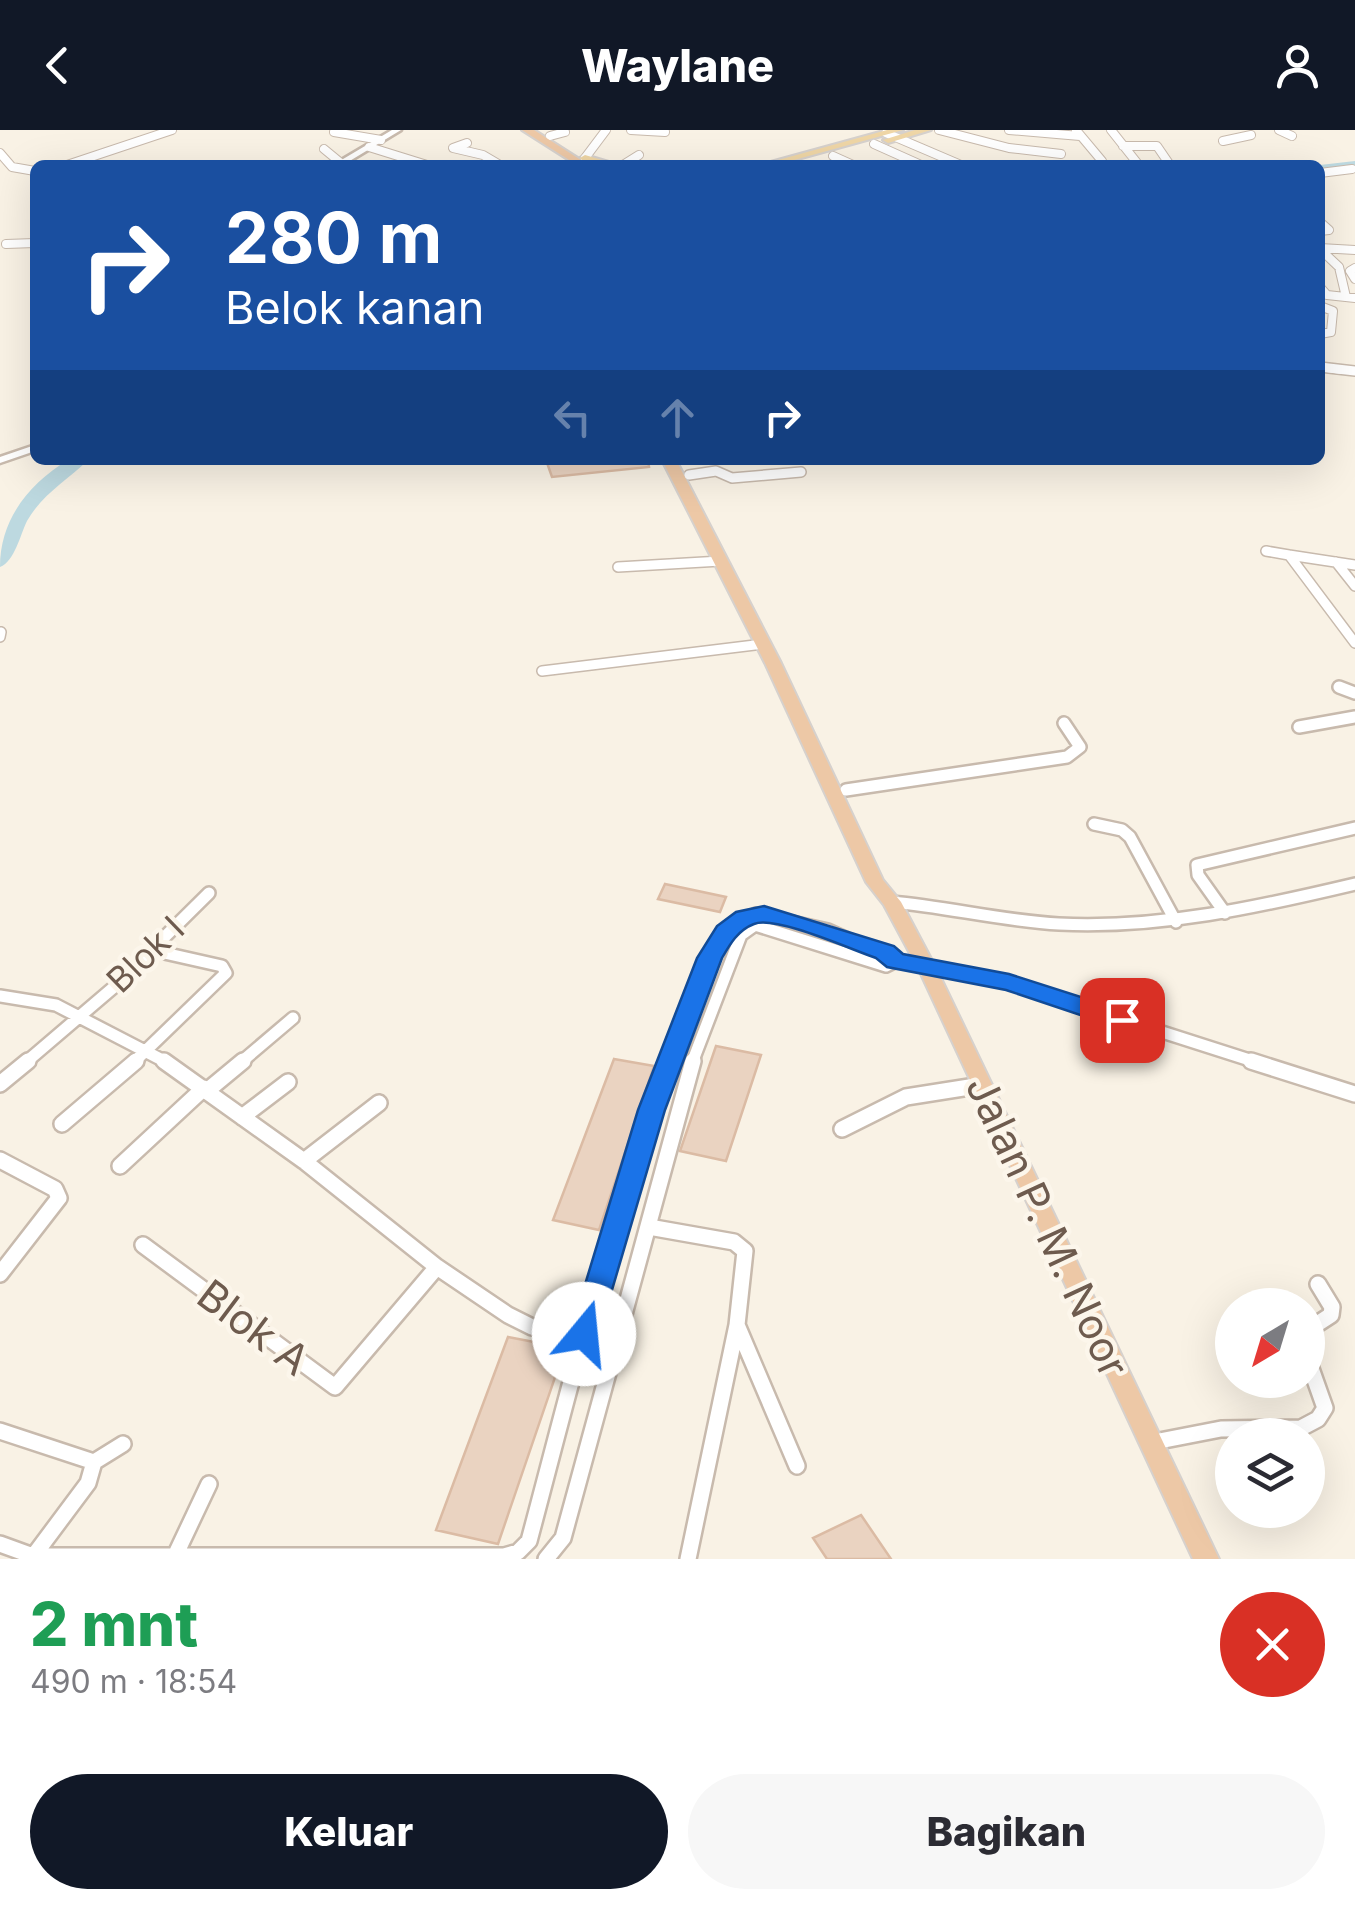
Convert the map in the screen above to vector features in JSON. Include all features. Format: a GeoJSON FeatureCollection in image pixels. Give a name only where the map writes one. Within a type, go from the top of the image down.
{"type":"FeatureCollection","features":[{"type":"Feature","properties":{"kind":"highway"},"geometry":{"type":"LineString","coordinates":[[527,130],[579,160]]}},
{"type":"Feature","properties":{"kind":"highway"},"geometry":{"type":"LineString","coordinates":[[538,130],[580,160]]}},
{"type":"Feature","properties":{"kind":"highway","name":"Jalan P. M. Noor"},"geometry":{"type":"LineString","coordinates":[[672,465],[837,779],[890,886],[890,898]]}},
{"type":"Feature","properties":{"kind":"highway","name":"Jalan P. M. Noor"},"geometry":{"type":"LineString","coordinates":[[685,467],[763,644],[837,779],[877,886],[890,898],[926,967],[1206,1559]]}},
{"type":"Feature","properties":{"kind":"main road"},"geometry":{"type":"LineString","coordinates":[[785,160],[886,134],[926,130]]}},
{"type":"Feature","properties":{"kind":"main road"},"geometry":{"type":"LineString","coordinates":[[815,160],[899,134]]}},
{"type":"Feature","properties":{"kind":"street"},"geometry":{"type":"LineString","coordinates":[[82,160],[172,130]]}},
{"type":"Feature","properties":{"kind":"street"},"geometry":{"type":"LineString","coordinates":[[347,160],[396,130]]}},
{"type":"Feature","properties":{"kind":"street"},"geometry":{"type":"LineString","coordinates":[[586,160],[606,130]]}},
{"type":"Feature","properties":{"kind":"street"},"geometry":{"type":"LineString","coordinates":[[631,130],[665,132]]}},
{"type":"Feature","properties":{"kind":"street"},"geometry":{"type":"LineString","coordinates":[[939,130],[992,144],[1061,154]]}},
{"type":"Feature","properties":{"kind":"street"},"geometry":{"type":"LineString","coordinates":[[1009,130],[1078,133],[1101,160]]}},
{"type":"Feature","properties":{"kind":"street"},"geometry":{"type":"LineString","coordinates":[[1111,130],[1135,160]]}},
{"type":"Feature","properties":{"kind":"street"},"geometry":{"type":"LineString","coordinates":[[1148,130],[1166,160]]}},
{"type":"Feature","properties":{"kind":"street"},"geometry":{"type":"LineString","coordinates":[[1224,141],[1252,135],[1239,130]]}},
{"type":"Feature","properties":{"kind":"street"},"geometry":{"type":"LineString","coordinates":[[1279,130],[1292,136]]}},
{"type":"Feature","properties":{"kind":"street"},"geometry":{"type":"LineString","coordinates":[[334,132],[381,140]]}},
{"type":"Feature","properties":{"kind":"street"},"geometry":{"type":"LineString","coordinates":[[550,136],[565,132]]}},
{"type":"Feature","properties":{"kind":"street"},"geometry":{"type":"LineString","coordinates":[[1047,133],[1064,160]]}},
{"type":"Feature","properties":{"kind":"street"},"geometry":{"type":"LineString","coordinates":[[899,134],[952,160]]}},
{"type":"Feature","properties":{"kind":"street"},"geometry":{"type":"LineString","coordinates":[[467,143],[453,148],[492,160]]}},
{"type":"Feature","properties":{"kind":"street"},"geometry":{"type":"LineString","coordinates":[[874,144],[911,160]]}},
{"type":"Feature","properties":{"kind":"street"},"geometry":{"type":"LineString","coordinates":[[1124,146],[1155,146]]}},
{"type":"Feature","properties":{"kind":"street"},"geometry":{"type":"LineString","coordinates":[[369,147],[412,160]]}},
{"type":"Feature","properties":{"kind":"street"},"geometry":{"type":"LineString","coordinates":[[0,148],[12,166],[30,171]]}},
{"type":"Feature","properties":{"kind":"street"},"geometry":{"type":"LineString","coordinates":[[324,149],[335,160]]}},
{"type":"Feature","properties":{"kind":"street"},"geometry":{"type":"LineString","coordinates":[[336,150],[358,155]]}},
{"type":"Feature","properties":{"kind":"street"},"geometry":{"type":"LineString","coordinates":[[631,160],[639,155]]}},
{"type":"Feature","properties":{"kind":"street"},"geometry":{"type":"LineString","coordinates":[[833,156],[842,160]]}},
{"type":"Feature","properties":{"kind":"street"},"geometry":{"type":"LineString","coordinates":[[1325,173],[1354,170]]}},
{"type":"Feature","properties":{"kind":"street"},"geometry":{"type":"LineString","coordinates":[[6,244],[30,243]]}},
{"type":"Feature","properties":{"kind":"street"},"geometry":{"type":"LineString","coordinates":[[1325,249],[1355,250]]}},
{"type":"Feature","properties":{"kind":"street"},"geometry":{"type":"LineString","coordinates":[[1325,254],[1341,271],[1344,297]]}},
{"type":"Feature","properties":{"kind":"street"},"geometry":{"type":"LineString","coordinates":[[1355,268],[1350,271],[1355,279]]}},
{"type":"Feature","properties":{"kind":"street"},"geometry":{"type":"LineString","coordinates":[[1325,307],[1334,310],[1331,332],[1325,333]]}},
{"type":"Feature","properties":{"kind":"street"},"geometry":{"type":"LineString","coordinates":[[1325,368],[1355,371]]}},
{"type":"Feature","properties":{"kind":"street"},"geometry":{"type":"LineString","coordinates":[[0,460],[30,450]]}},
{"type":"Feature","properties":{"kind":"street"},"geometry":{"type":"LineString","coordinates":[[685,467],[716,471],[732,478],[800,472]]}},
{"type":"Feature","properties":{"kind":"street"},"geometry":{"type":"LineString","coordinates":[[1266,552],[1355,565]]}},
{"type":"Feature","properties":{"kind":"street"},"geometry":{"type":"LineString","coordinates":[[1289,555],[1355,643]]}},
{"type":"Feature","properties":{"kind":"street"},"geometry":{"type":"LineString","coordinates":[[618,567],[724,559]]}},
{"type":"Feature","properties":{"kind":"street"},"geometry":{"type":"LineString","coordinates":[[1336,562],[1355,586]]}},
{"type":"Feature","properties":{"kind":"street"},"geometry":{"type":"LineString","coordinates":[[542,671],[763,644]]}},
{"type":"Feature","properties":{"kind":"street"},"geometry":{"type":"LineString","coordinates":[[1339,687],[1355,693]]}},
{"type":"Feature","properties":{"kind":"street"},"geometry":{"type":"LineString","coordinates":[[1299,727],[1355,718]]}},
{"type":"Feature","properties":{"kind":"street"},"geometry":{"type":"LineString","coordinates":[[837,779],[1068,757],[1080,747],[1064,723]]}},
{"type":"Feature","properties":{"kind":"street"},"geometry":{"type":"LineString","coordinates":[[1094,824],[1126,833],[1176,922]]}},
{"type":"Feature","properties":{"kind":"street"},"geometry":{"type":"LineString","coordinates":[[1225,913],[1198,875],[1197,864],[1355,828]]}},
{"type":"Feature","properties":{"kind":"street"},"geometry":{"type":"LineString","coordinates":[[890,898],[1061,924],[1176,922],[1355,884]]}},
{"type":"Feature","properties":{"kind":"street","name":"Blok I"},"geometry":{"type":"LineString","coordinates":[[0,1084],[81,1015],[209,894]]}},
{"type":"Feature","properties":{"kind":"street"},"geometry":{"type":"LineString","coordinates":[[546,1559],[563,1538],[694,1057],[735,946],[750,921]]}},
{"type":"Feature","properties":{"kind":"street"},"geometry":{"type":"LineString","coordinates":[[0,1544],[32,1558],[504,1556],[518,1552],[529,1541],[584,1334],[652,1110],[710,958],[725,932],[750,921],[886,966],[896,961],[1009,982],[1355,1094]]}},
{"type":"Feature","properties":{"kind":"street"},"geometry":{"type":"LineString","coordinates":[[62,1124],[148,1050],[226,969],[150,950]]}},
{"type":"Feature","properties":{"kind":"street"},"geometry":{"type":"LineString","coordinates":[[0,996],[23,997],[81,1015],[148,1050],[304,1161],[437,1267],[508,1316],[532,1326],[615,1341]]}},
{"type":"Feature","properties":{"kind":"street"},"geometry":{"type":"LineString","coordinates":[[120,1166],[293,1018]]}},
{"type":"Feature","properties":{"kind":"street"},"geometry":{"type":"LineString","coordinates":[[242,1117],[288,1082]]}},
{"type":"Feature","properties":{"kind":"street"},"geometry":{"type":"LineString","coordinates":[[842,1129],[906,1097],[982,1085]]}},
{"type":"Feature","properties":{"kind":"street"},"geometry":{"type":"LineString","coordinates":[[304,1161],[379,1103]]}},
{"type":"Feature","properties":{"kind":"street"},"geometry":{"type":"LineString","coordinates":[[0,1160],[55,1189],[59,1198],[0,1274]]}},
{"type":"Feature","properties":{"kind":"street"},"geometry":{"type":"LineString","coordinates":[[649,1227],[734,1242],[746,1251],[737,1325],[688,1559]]}},
{"type":"Feature","properties":{"kind":"street","name":"Blok A"},"geometry":{"type":"LineString","coordinates":[[143,1245],[335,1387],[437,1267]]}},
{"type":"Feature","properties":{"kind":"street"},"geometry":{"type":"LineString","coordinates":[[1318,1284],[1321,1288]]}},
{"type":"Feature","properties":{"kind":"street"},"geometry":{"type":"LineString","coordinates":[[1325,1295],[1332,1306],[1331,1315],[1325,1319]]}},
{"type":"Feature","properties":{"kind":"street"},"geometry":{"type":"LineString","coordinates":[[737,1325],[797,1466]]}},
{"type":"Feature","properties":{"kind":"street"},"geometry":{"type":"LineString","coordinates":[[1149,1443],[1221,1429],[1301,1428],[1318,1419],[1325,1408],[1321,1398]]}},
{"type":"Feature","properties":{"kind":"street"},"geometry":{"type":"LineString","coordinates":[[0,1431],[94,1462]]}},
{"type":"Feature","properties":{"kind":"street"},"geometry":{"type":"LineString","coordinates":[[32,1558],[88,1483],[94,1462],[123,1444]]}},
{"type":"Feature","properties":{"kind":"street"},"geometry":{"type":"LineString","coordinates":[[175,1556],[209,1484]]}},
{"type":"Feature","properties":{"kind":"building"},"geometry":{"type":"Polygon","coordinates":[[[548,465],[649,467],[552,477],[548,465]]]}},
{"type":"Feature","properties":{"kind":"building"},"geometry":{"type":"Polygon","coordinates":[[[665,884],[726,897],[720,912],[658,899],[665,884]]]}},
{"type":"Feature","properties":{"kind":"building"},"geometry":{"type":"Polygon","coordinates":[[[716,1046],[761,1055],[726,1161],[680,1151],[716,1046]]]}},
{"type":"Feature","properties":{"kind":"building"},"geometry":{"type":"Polygon","coordinates":[[[614,1059],[654,1066],[599,1230],[553,1220],[614,1059]]]}},
{"type":"Feature","properties":{"kind":"building"},"geometry":{"type":"Polygon","coordinates":[[[508,1337],[565,1348],[498,1544],[436,1530],[508,1337]]]}},
{"type":"Feature","properties":{"kind":"building"},"geometry":{"type":"Polygon","coordinates":[[[861,1515],[891,1559],[827,1559],[813,1538],[861,1515]]]}},
{"type":"Feature","properties":{"kind":"waterway"},"geometry":{"type":"LineString","coordinates":[[1325,168],[1355,165]]}},
{"type":"Feature","properties":{"kind":"waterway"},"geometry":{"type":"LineString","coordinates":[[0,561],[30,503],[72,465]]}},
{"type":"Feature","properties":{"kind":"route"},"geometry":{"type":"LineString","coordinates":[[584,1334],[652,1110],[710,958],[725,932],[736,923],[756,914],[781,917],[885,952],[896,961],[1009,982],[1122,1020]]}}]}
